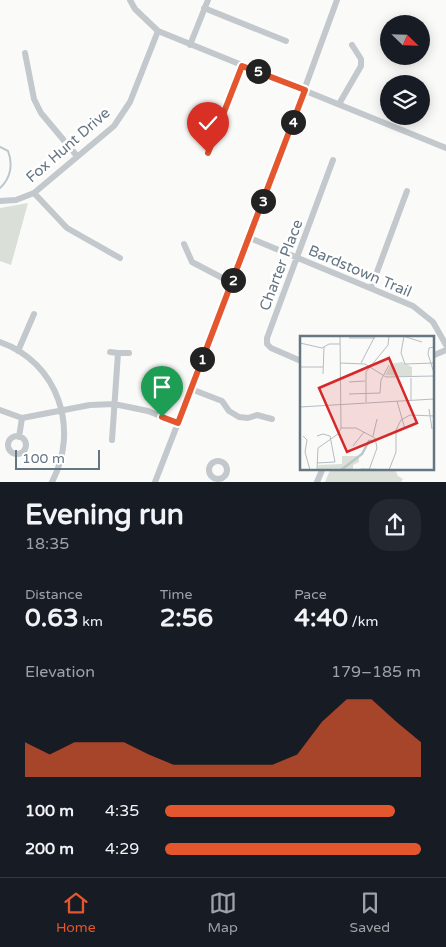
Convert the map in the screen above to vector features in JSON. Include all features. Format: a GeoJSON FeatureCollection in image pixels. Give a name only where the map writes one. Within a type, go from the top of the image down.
{"type":"FeatureCollection","features":[{"type":"Feature","properties":{"kind":"street"},"geometry":{"type":"LineString","coordinates":[[130,0],[135,9],[158,31],[446,148]]}},
{"type":"Feature","properties":{"kind":"street"},"geometry":{"type":"LineString","coordinates":[[190,45],[208,0]]}},
{"type":"Feature","properties":{"kind":"street"},"geometry":{"type":"LineString","coordinates":[[156,482],[250,238],[337,0]]}},
{"type":"Feature","properties":{"kind":"street"},"geometry":{"type":"LineString","coordinates":[[204,8],[286,41]]}},
{"type":"Feature","properties":{"kind":"street","name":"Fox Hunt Drive"},"geometry":{"type":"LineString","coordinates":[[0,201],[16,200],[34,193],[102,137],[123,115],[158,31]]}},
{"type":"Feature","properties":{"kind":"street"},"geometry":{"type":"LineString","coordinates":[[339,104],[362,66],[361,59],[352,45]]}},
{"type":"Feature","properties":{"kind":"street"},"geometry":{"type":"LineString","coordinates":[[25,52],[32,90],[41,113],[77,156]]}},
{"type":"Feature","properties":{"kind":"street"},"geometry":{"type":"LineString","coordinates":[[208,153],[242,66]]}},
{"type":"Feature","properties":{"kind":"street","name":"Charter Place"},"geometry":{"type":"LineString","coordinates":[[300,361],[271,348],[267,344],[266,338],[298,258],[333,160]]}},
{"type":"Feature","properties":{"kind":"street"},"geometry":{"type":"LineString","coordinates":[[371,288],[407,191]]}},
{"type":"Feature","properties":{"kind":"street"},"geometry":{"type":"LineString","coordinates":[[34,193],[67,228],[120,258]]}},
{"type":"Feature","properties":{"kind":"street","name":"Bardstown Trail"},"geometry":{"type":"LineString","coordinates":[[250,238],[401,300],[424,313],[433,322],[446,345]]}},
{"type":"Feature","properties":{"kind":"street"},"geometry":{"type":"LineString","coordinates":[[184,244],[192,262],[232,283]]}},
{"type":"Feature","properties":{"kind":"street"},"geometry":{"type":"LineString","coordinates":[[18,351],[34,314]]}},
{"type":"Feature","properties":{"kind":"street"},"geometry":{"type":"LineString","coordinates":[[0,342],[18,351],[41,369],[51,382],[63,411],[64,449],[61,466],[52,482]]}},
{"type":"Feature","properties":{"kind":"street"},"geometry":{"type":"LineString","coordinates":[[434,355],[446,350]]}},
{"type":"Feature","properties":{"kind":"street"},"geometry":{"type":"LineString","coordinates":[[110,352],[129,353]]}},
{"type":"Feature","properties":{"kind":"street"},"geometry":{"type":"LineString","coordinates":[[112,440],[118,353]]}},
{"type":"Feature","properties":{"kind":"street"},"geometry":{"type":"LineString","coordinates":[[191,389],[222,401],[229,411],[239,416],[248,418],[257,415],[272,419]]}},
{"type":"Feature","properties":{"kind":"street"},"geometry":{"type":"LineString","coordinates":[[0,410],[22,418],[90,405],[114,404],[148,411],[178,423]]}},
{"type":"Feature","properties":{"kind":"street"},"geometry":{"type":"LineString","coordinates":[[19,437],[22,418]]}},
{"type":"Feature","properties":{"kind":"street"},"geometry":{"type":"LineString","coordinates":[[317,482],[322,470]]}},
{"type":"Feature","properties":{"kind":"shaded area"},"geometry":{"type":"Polygon","coordinates":[[[28,203],[11,265],[0,261],[0,208],[28,203]]]}},
{"type":"Feature","properties":{"kind":"shaded area"},"geometry":{"type":"Polygon","coordinates":[[[330,470],[395,470],[398,476],[403,479],[401,482],[325,482],[330,470]]]}},
{"type":"Feature","properties":{"kind":"waterway"},"geometry":{"type":"LineString","coordinates":[[0,147],[8,151],[11,166],[7,180],[0,188]]}},
{"type":"Feature","properties":{"kind":"route"},"geometry":{"type":"LineString","coordinates":[[162,417],[178,423],[305,90],[242,66],[208,153]]}}]}
